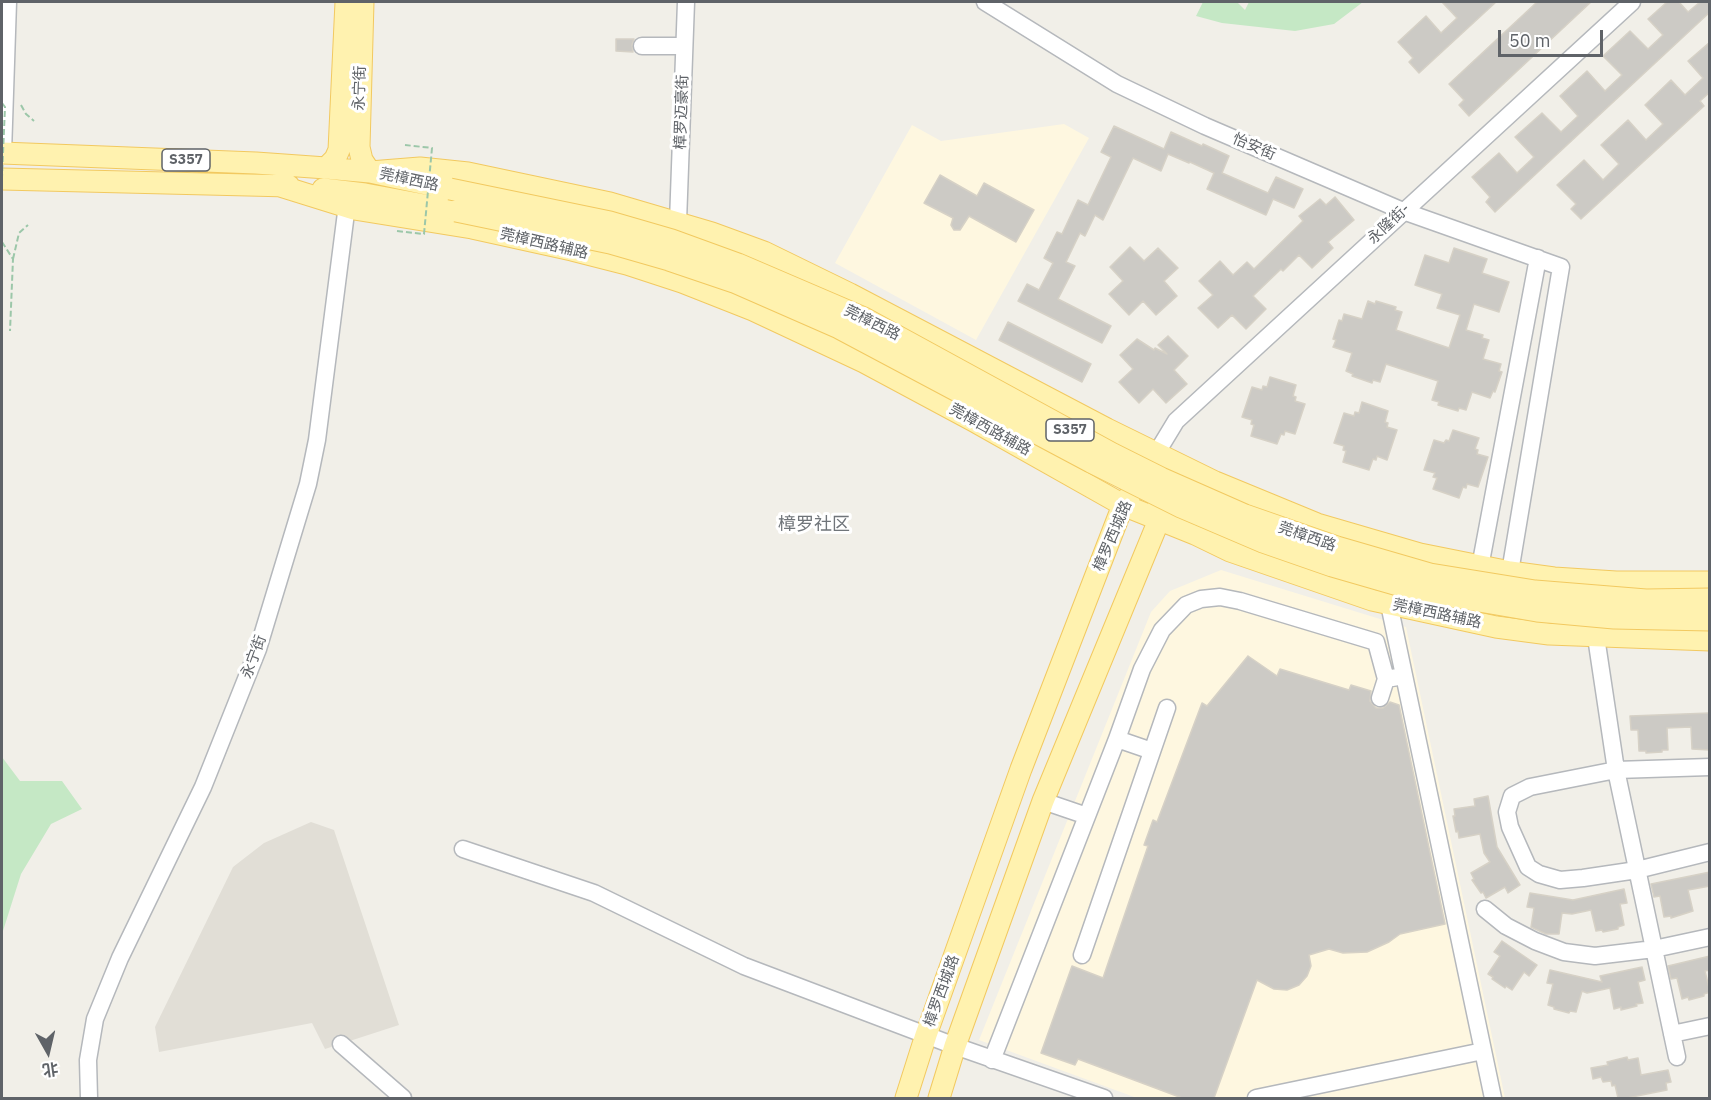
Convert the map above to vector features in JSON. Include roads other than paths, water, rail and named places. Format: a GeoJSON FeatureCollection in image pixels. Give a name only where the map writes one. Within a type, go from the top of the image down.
{"type":"FeatureCollection","features":[{"type":"Feature","properties":{"kind":"main road","name":"永宁街"},"geometry":{"type":"LineString","coordinates":[[326,168],[335,159],[340,141],[346,2]]}},
{"type":"Feature","properties":{"kind":"main road","name":"永宁街"},"geometry":{"type":"LineString","coordinates":[[363,2],[359,147],[362,160],[370,172]]}},
{"type":"Feature","properties":{"kind":"main road","name":"莞樟西路"},"geometry":{"type":"LineString","coordinates":[[2,153],[256,163],[370,172],[610,222],[672,240],[738,264],[864,318],[1161,478],[1245,515],[1337,547],[1430,574],[1514,588],[1591,597],[1646,600],[1710,599]]}},
{"type":"Feature","properties":{"kind":"main road"},"geometry":{"type":"LineString","coordinates":[[370,172],[420,168],[468,173],[610,203],[678,222],[764,252],[850,294],[953,352],[1035,391],[1156,454],[1226,487],[1317,524],[1420,554],[1510,572],[1554,578],[1616,582],[1710,582]]}},
{"type":"Feature","properties":{"kind":"main road","name":"莞樟西路辅路"},"geometry":{"type":"LineString","coordinates":[[2,178],[277,185],[543,243],[627,264],[682,282],[753,310],[864,362],[1124,505],[1240,555],[1323,585],[1389,604],[1496,627],[1596,637],[1710,640]]}},
{"type":"Feature","properties":{"kind":"main road","name":"莞樟西路"},"geometry":{"type":"LineString","coordinates":[[348,200],[456,211],[610,243],[734,282],[847,332],[1181,507],[1263,542],[1332,566],[1415,590],[1527,610],[1614,618],[1710,620]]}},
{"type":"Feature","properties":{"kind":"main road"},"geometry":{"type":"LineString","coordinates":[[1009,441],[1029,442],[1045,430],[1049,420],[1047,408],[1035,391]]}},
{"type":"Feature","properties":{"kind":"main road","name":"樟罗西城路"},"geometry":{"type":"LineString","coordinates":[[906,1098],[926,1035],[1021,769],[1124,505],[1156,454]]}},
{"type":"Feature","properties":{"kind":"main road","name":"樟罗西城路"},"geometry":{"type":"LineString","coordinates":[[939,1098],[1043,801],[1159,520],[1156,454]]}},
{"type":"Feature","properties":{"kind":"street"},"geometry":{"type":"LineString","coordinates":[[2,153],[8,2]]}},
{"type":"Feature","properties":{"kind":"street","name":"樟罗迈豪街"},"geometry":{"type":"LineString","coordinates":[[678,222],[686,2]]}},
{"type":"Feature","properties":{"kind":"street","name":"怡安街"},"geometry":{"type":"LineString","coordinates":[[985,2],[1118,84],[1205,126],[1403,211],[1561,267],[1510,572]]}},
{"type":"Feature","properties":{"kind":"street","name":"永隆街-"},"geometry":{"type":"LineString","coordinates":[[1156,454],[1176,421],[1632,2]]}},
{"type":"Feature","properties":{"kind":"street"},"geometry":{"type":"LineString","coordinates":[[642,46],[684,46]]}},
{"type":"Feature","properties":{"kind":"street","name":"永宁街"},"geometry":{"type":"LineString","coordinates":[[89,1098],[88,1060],[95,1019],[120,958],[202,787],[258,649],[308,484],[317,440],[348,200]]}},
{"type":"Feature","properties":{"kind":"street"},"geometry":{"type":"LineString","coordinates":[[1480,567],[1538,258]]}},
{"type":"Feature","properties":{"kind":"street"},"geometry":{"type":"LineString","coordinates":[[992,1060],[1142,669],[1161,630],[1186,605],[1201,599],[1220,597],[1376,642],[1386,679],[1380,698]]}},
{"type":"Feature","properties":{"kind":"street"},"geometry":{"type":"LineString","coordinates":[[1389,604],[1493,1098]]}},
{"type":"Feature","properties":{"kind":"street"},"geometry":{"type":"LineString","coordinates":[[1596,637],[1616,770],[1677,1057]]}},
{"type":"Feature","properties":{"kind":"street"},"geometry":{"type":"LineString","coordinates":[[1386,679],[1404,676]]}},
{"type":"Feature","properties":{"kind":"street"},"geometry":{"type":"LineString","coordinates":[[1082,955],[1167,708]]}},
{"type":"Feature","properties":{"kind":"street"},"geometry":{"type":"LineString","coordinates":[[1117,739],[1152,751]]}},
{"type":"Feature","properties":{"kind":"street"},"geometry":{"type":"LineString","coordinates":[[1710,767],[1616,770],[1530,786],[1512,796],[1507,812],[1510,827],[1528,867],[1539,874],[1560,880],[1637,870],[1710,852]]}},
{"type":"Feature","properties":{"kind":"street"},"geometry":{"type":"LineString","coordinates":[[1043,801],[1087,816]]}},
{"type":"Feature","properties":{"kind":"street"},"geometry":{"type":"LineString","coordinates":[[463,849],[594,893],[744,966],[955,1047],[1104,1098]]}},
{"type":"Feature","properties":{"kind":"street"},"geometry":{"type":"LineString","coordinates":[[1485,909],[1506,926],[1535,941],[1564,952],[1595,956],[1654,949],[1710,937]]}},
{"type":"Feature","properties":{"kind":"street"},"geometry":{"type":"LineString","coordinates":[[1672,1034],[1710,1026]]}},
{"type":"Feature","properties":{"kind":"street"},"geometry":{"type":"LineString","coordinates":[[341,1044],[403,1098]]}},
{"type":"Feature","properties":{"kind":"street"},"geometry":{"type":"LineString","coordinates":[[1256,1098],[1483,1051]]}},
{"type":"Feature","properties":{"kind":"district","name":"樟罗社区"},"geometry":{"type":"Point","coordinates":[814,525]}}]}
